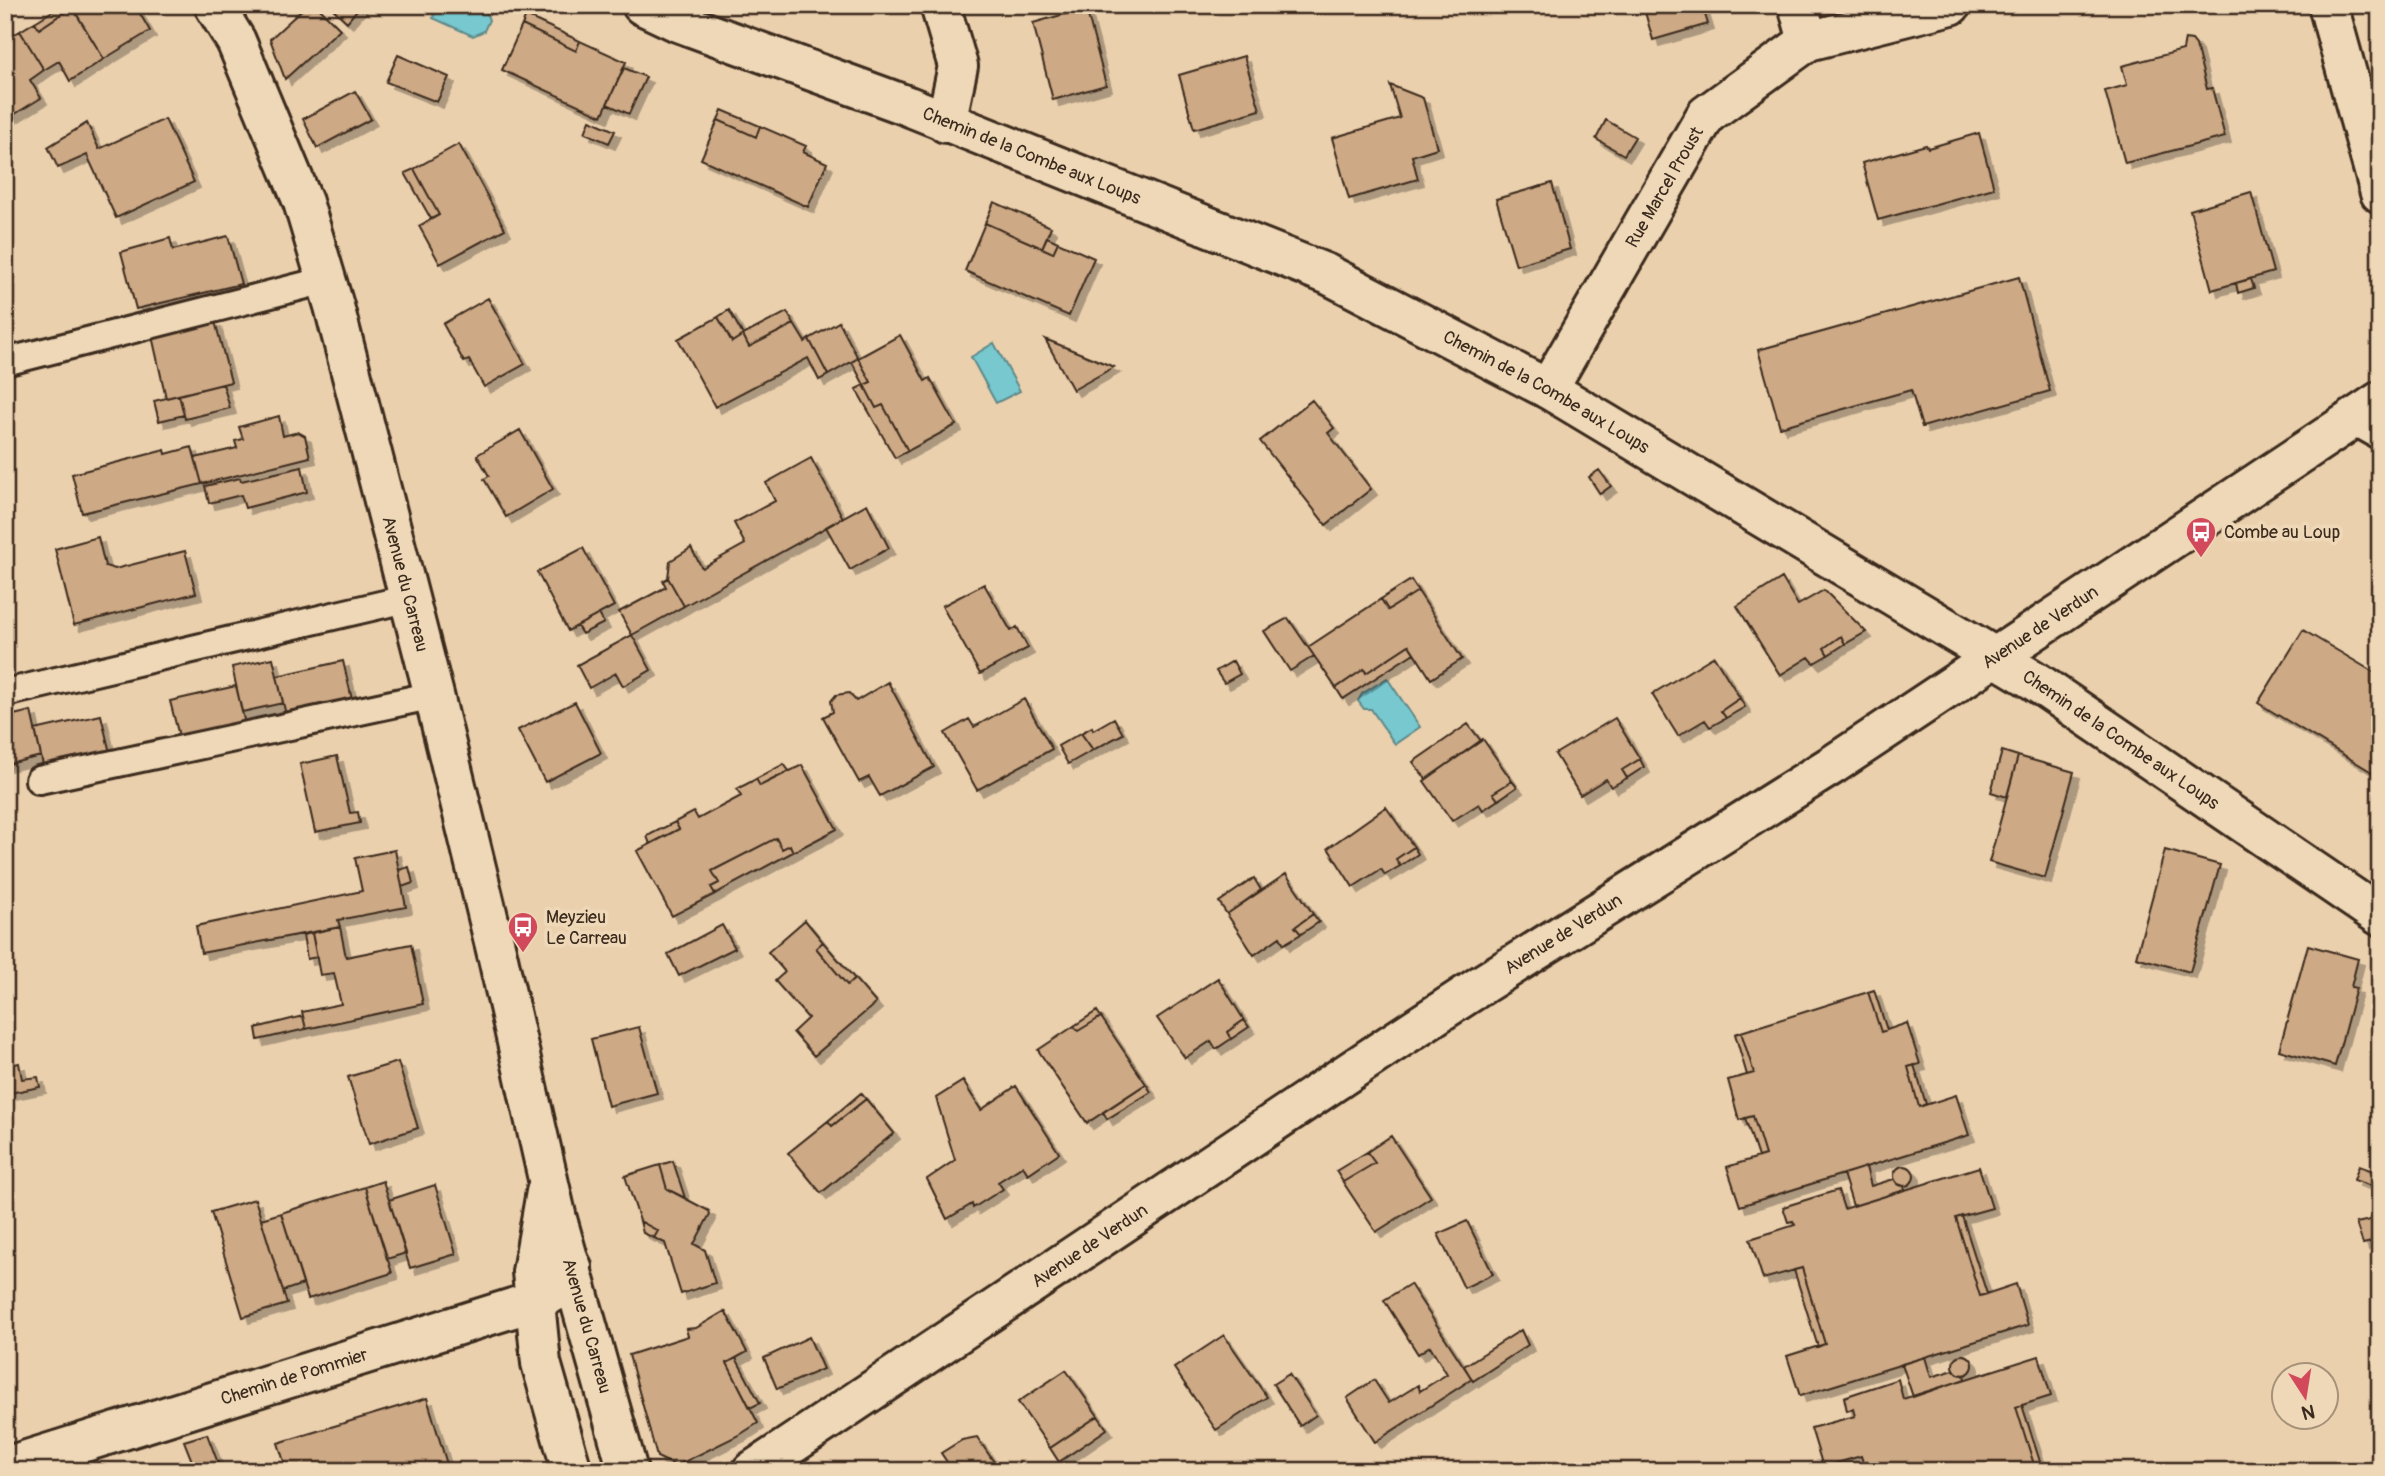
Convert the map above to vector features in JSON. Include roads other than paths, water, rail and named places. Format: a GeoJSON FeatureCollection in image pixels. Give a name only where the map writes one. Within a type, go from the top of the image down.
{"type":"FeatureCollection","features":[{"type":"Feature","properties":{"kind":"street","name":"Avenue du Carreau"},"geometry":{"type":"LineString","coordinates":[[214,5],[236,41],[303,202],[326,280],[434,695],[548,1179],[628,1471]]}},
{"type":"Feature","properties":{"kind":"street","name":"Chemin de la Combe aux Loups"},"geometry":{"type":"LineString","coordinates":[[642,5],[678,22],[908,106],[1327,274],[1548,389],[2035,681],[2380,916]]}},
{"type":"Feature","properties":{"kind":"street"},"geometry":{"type":"LineString","coordinates":[[940,5],[958,66],[946,123]]}},
{"type":"Feature","properties":{"kind":"street"},"geometry":{"type":"LineString","coordinates":[[1798,5],[1808,41]]}},
{"type":"Feature","properties":{"kind":"street","name":"Rue Marcel Proust"},"geometry":{"type":"LineString","coordinates":[[1548,389],[1706,115],[1808,41],[1951,5]]}},
{"type":"Feature","properties":{"kind":"street"},"geometry":{"type":"LineString","coordinates":[[2328,5],[2380,193]]}},
{"type":"Feature","properties":{"kind":"street","name":"Avenue de Verdun"},"geometry":{"type":"LineString","coordinates":[[752,1471],[1462,997],[1833,764],[1994,656],[2370,419]]}},
{"type":"Feature","properties":{"kind":"street","name":"Avenue du Carreau"},"geometry":{"type":"LineString","coordinates":[[548,1179],[532,1272],[541,1363],[572,1471]]}},
{"type":"Feature","properties":{"kind":"street","name":"Chemin de Pommier"},"geometry":{"type":"LineString","coordinates":[[5,1468],[535,1301],[554,1292],[572,1268]]}},
{"type":"Feature","properties":{"kind":"lane"},"geometry":{"type":"LineString","coordinates":[[5,362],[326,280]]}},
{"type":"Feature","properties":{"kind":"lane"},"geometry":{"type":"LineString","coordinates":[[5,693],[410,598]]}},
{"type":"Feature","properties":{"kind":"lane"},"geometry":{"type":"LineString","coordinates":[[40,780],[434,695]]}},
{"type":"Feature","properties":{"kind":"water"},"geometry":{"type":"Polygon","coordinates":[[[439,5],[474,5],[485,10],[489,20],[484,31],[473,36],[433,18],[439,5]]]}},
{"type":"Feature","properties":{"kind":"water"},"geometry":{"type":"Polygon","coordinates":[[[994,343],[1020,391],[996,403],[971,357],[994,343]]]}},
{"type":"Feature","properties":{"kind":"water"},"geometry":{"type":"Polygon","coordinates":[[[1387,678],[1420,727],[1395,744],[1371,709],[1364,709],[1358,701],[1362,694],[1387,678]]]}},
{"type":"Feature","properties":{"kind":"place","name":"Combe au Loup"},"geometry":{"type":"Point","coordinates":[2201,559]}},
{"type":"Feature","properties":{"kind":"place","name":"Meyzieu Le Carreau"},"geometry":{"type":"Point","coordinates":[523,954]}}]}
